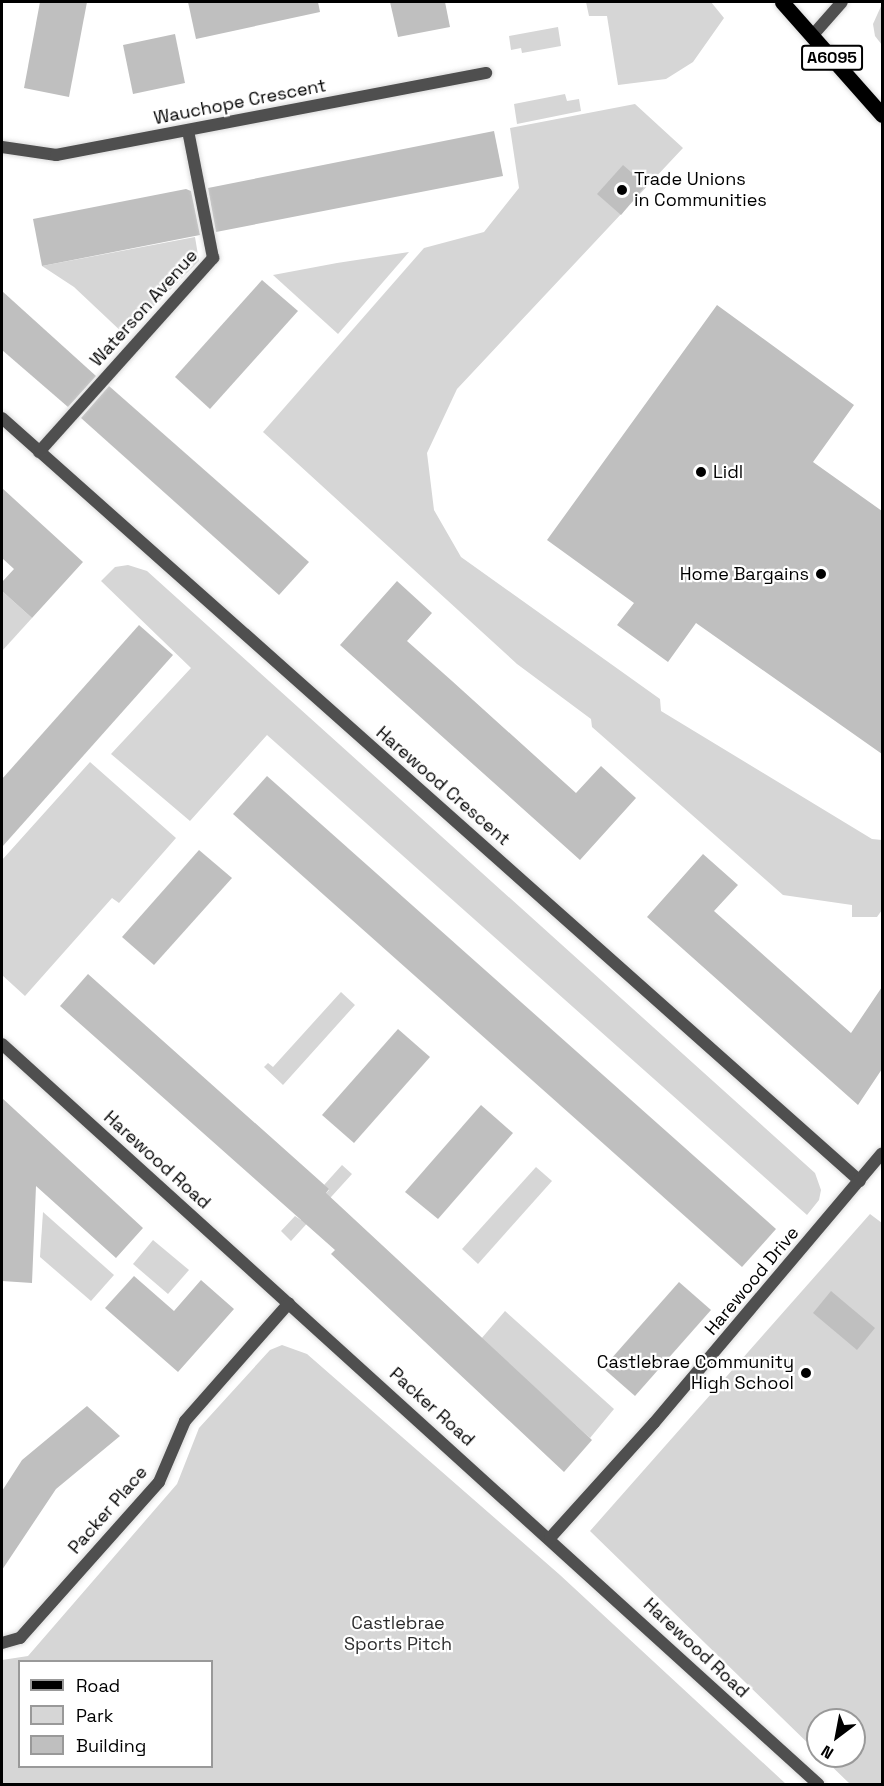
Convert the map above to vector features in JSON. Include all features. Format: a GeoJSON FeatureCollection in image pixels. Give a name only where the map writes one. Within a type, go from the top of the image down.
{"type":"FeatureCollection","features":[{"type":"Feature","properties":{"kind":"main road","name":"A6095"},"geometry":{"type":"LineString","coordinates":[[782,2],[882,115]]}},
{"type":"Feature","properties":{"kind":"street"},"geometry":{"type":"LineString","coordinates":[[812,36],[842,2]]}},
{"type":"Feature","properties":{"kind":"street","name":"Wauchope Crescent"},"geometry":{"type":"LineString","coordinates":[[2,147],[56,155],[486,73]]}},
{"type":"Feature","properties":{"kind":"street","name":"Waterson Avenue"},"geometry":{"type":"LineString","coordinates":[[39,452],[213,258],[188,131]]}},
{"type":"Feature","properties":{"kind":"street","name":"Harewood Crescent"},"geometry":{"type":"LineString","coordinates":[[2,418],[860,1181]]}},
{"type":"Feature","properties":{"kind":"street","name":"Harewood Road"},"geometry":{"type":"LineString","coordinates":[[2,1044],[289,1303]]}},
{"type":"Feature","properties":{"kind":"street","name":"Harewood Drive"},"geometry":{"type":"LineString","coordinates":[[550,1538],[654,1423],[882,1153]]}},
{"type":"Feature","properties":{"kind":"street","name":"Packer Road"},"geometry":{"type":"LineString","coordinates":[[289,1303],[550,1538]]}},
{"type":"Feature","properties":{"kind":"street","name":"Packer Place"},"geometry":{"type":"LineString","coordinates":[[4,1643],[20,1638],[159,1482],[185,1421],[289,1303]]}},
{"type":"Feature","properties":{"kind":"street","name":"Harewood Road"},"geometry":{"type":"LineString","coordinates":[[550,1538],[818,1785]]}},
{"type":"Feature","properties":{"kind":"green space"},"geometry":{"type":"Polygon","coordinates":[[[586,2],[711,2],[724,18],[693,62],[666,79],[618,85],[607,16],[589,16],[586,2]]]}},
{"type":"Feature","properties":{"kind":"green space"},"geometry":{"type":"Polygon","coordinates":[[[882,4],[882,45],[875,36],[873,24],[882,4]]]}},
{"type":"Feature","properties":{"kind":"green space"},"geometry":{"type":"Polygon","coordinates":[[[558,27],[561,46],[522,53],[521,48],[511,50],[509,36],[558,27]]]}},
{"type":"Feature","properties":{"kind":"green space"},"geometry":{"type":"Polygon","coordinates":[[[565,94],[567,101],[579,99],[581,111],[517,124],[514,104],[565,94]]]}},
{"type":"Feature","properties":{"kind":"green space"},"geometry":{"type":"Polygon","coordinates":[[[635,104],[683,148],[457,389],[427,453],[434,510],[461,557],[660,699],[661,711],[872,839],[882,840],[882,910],[877,917],[852,917],[852,905],[783,895],[592,727],[591,719],[517,664],[263,432],[424,248],[484,232],[519,188],[510,128],[635,104]]]}},
{"type":"Feature","properties":{"kind":"green space"},"geometry":{"type":"Polygon","coordinates":[[[195,237],[199,261],[125,335],[74,287],[42,266],[195,237]]]}},
{"type":"Feature","properties":{"kind":"green space"},"geometry":{"type":"Polygon","coordinates":[[[409,252],[338,334],[273,275],[337,263],[409,252]]]}},
{"type":"Feature","properties":{"kind":"green space"},"geometry":{"type":"Polygon","coordinates":[[[128,565],[147,571],[815,1173],[821,1190],[819,1200],[807,1215],[267,735],[190,821],[111,754],[191,668],[101,581],[115,567],[128,565]]]}},
{"type":"Feature","properties":{"kind":"green space"},"geometry":{"type":"Polygon","coordinates":[[[2,591],[32,618],[2,651],[2,591]]]}},
{"type":"Feature","properties":{"kind":"green space"},"geometry":{"type":"Polygon","coordinates":[[[90,762],[176,838],[119,903],[112,898],[25,996],[2,975],[2,860],[90,762]]]}},
{"type":"Feature","properties":{"kind":"green space"},"geometry":{"type":"Polygon","coordinates":[[[341,992],[355,1005],[283,1085],[264,1067],[268,1063],[273,1067],[341,992]]]}},
{"type":"Feature","properties":{"kind":"green space"},"geometry":{"type":"Polygon","coordinates":[[[342,1165],[352,1174],[291,1241],[281,1231],[295,1216],[301,1220],[329,1190],[324,1185],[342,1165]]]}},
{"type":"Feature","properties":{"kind":"green space"},"geometry":{"type":"Polygon","coordinates":[[[536,1167],[552,1181],[478,1264],[462,1249],[536,1167]]]}},
{"type":"Feature","properties":{"kind":"green space"},"geometry":{"type":"Polygon","coordinates":[[[43,1212],[114,1275],[91,1301],[40,1257],[43,1212]]]}},
{"type":"Feature","properties":{"kind":"green space","name":"Castlebrae Community High School"},"geometry":{"type":"Polygon","coordinates":[[[870,1214],[882,1223],[882,1784],[850,1784],[833,1768],[866,1768],[866,1708],[806,1708],[806,1741],[590,1531],[870,1214]]]}},
{"type":"Feature","properties":{"kind":"green space"},"geometry":{"type":"Polygon","coordinates":[[[153,1240],[189,1270],[168,1294],[133,1264],[153,1240]]]}},
{"type":"Feature","properties":{"kind":"green space"},"geometry":{"type":"Polygon","coordinates":[[[505,1311],[614,1409],[590,1438],[481,1339],[505,1311]]]}},
{"type":"Feature","properties":{"kind":"green space","name":"Castlebrae Sports Pitch"},"geometry":{"type":"Polygon","coordinates":[[[282,1345],[307,1354],[560,1575],[786,1784],[2,1784],[2,1660],[28,1656],[177,1484],[199,1428],[270,1350],[282,1345]]]}},
{"type":"Feature","properties":{"kind":"building"},"geometry":{"type":"Polygon","coordinates":[[[40,2],[87,2],[69,97],[24,88],[40,2]]]}},
{"type":"Feature","properties":{"kind":"building"},"geometry":{"type":"Polygon","coordinates":[[[188,2],[318,2],[320,12],[196,39],[188,2]]]}},
{"type":"Feature","properties":{"kind":"building"},"geometry":{"type":"Polygon","coordinates":[[[390,2],[445,2],[450,27],[398,37],[390,2]]]}},
{"type":"Feature","properties":{"kind":"building"},"geometry":{"type":"Polygon","coordinates":[[[175,34],[185,83],[133,94],[123,45],[175,34]]]}},
{"type":"Feature","properties":{"kind":"building"},"geometry":{"type":"Polygon","coordinates":[[[494,131],[503,176],[216,232],[208,188],[494,131]]]}},
{"type":"Feature","properties":{"kind":"building","name":"Trade Unions in Communities"},"geometry":{"type":"Polygon","coordinates":[[[623,165],[646,185],[621,215],[597,194],[623,165]]]}},
{"type":"Feature","properties":{"kind":"building"},"geometry":{"type":"Polygon","coordinates":[[[186,189],[191,191],[200,235],[42,266],[33,219],[186,189]]]}},
{"type":"Feature","properties":{"kind":"building"},"geometry":{"type":"Polygon","coordinates":[[[262,280],[298,311],[210,409],[175,377],[262,280]]]}},
{"type":"Feature","properties":{"kind":"building"},"geometry":{"type":"Polygon","coordinates":[[[2,291],[96,376],[68,407],[2,350],[2,291]]]}},
{"type":"Feature","properties":{"kind":"building","name":"Lidl"},"geometry":{"type":"Polygon","coordinates":[[[717,305],[854,405],[813,462],[882,511],[882,754],[696,623],[668,662],[617,625],[634,603],[547,540],[717,305]]]}},
{"type":"Feature","properties":{"kind":"building"},"geometry":{"type":"Polygon","coordinates":[[[109,386],[309,562],[279,595],[81,418],[109,386]]]}},
{"type":"Feature","properties":{"kind":"building"},"geometry":{"type":"Polygon","coordinates":[[[2,488],[83,562],[32,618],[2,591],[2,582],[14,569],[2,558],[2,488]]]}},
{"type":"Feature","properties":{"kind":"building"},"geometry":{"type":"Polygon","coordinates":[[[397,581],[432,613],[407,641],[576,793],[601,766],[636,798],[580,860],[340,645],[397,581]]]}},
{"type":"Feature","properties":{"kind":"building"},"geometry":{"type":"Polygon","coordinates":[[[139,625],[173,655],[2,847],[2,779],[139,625]]]}},
{"type":"Feature","properties":{"kind":"building"},"geometry":{"type":"Polygon","coordinates":[[[267,776],[776,1229],[742,1267],[233,814],[267,776]]]}},
{"type":"Feature","properties":{"kind":"building"},"geometry":{"type":"Polygon","coordinates":[[[199,850],[232,878],[154,965],[122,937],[199,850]]]}},
{"type":"Feature","properties":{"kind":"building"},"geometry":{"type":"Polygon","coordinates":[[[703,854],[738,885],[714,911],[851,1033],[882,987],[882,1069],[858,1105],[647,917],[703,854]]]}},
{"type":"Feature","properties":{"kind":"building"},"geometry":{"type":"Polygon","coordinates":[[[88,974],[329,1189],[326,1193],[592,1440],[564,1472],[331,1254],[335,1250],[60,1006],[88,974]]]}},
{"type":"Feature","properties":{"kind":"building"},"geometry":{"type":"Polygon","coordinates":[[[398,1029],[430,1057],[354,1143],[322,1115],[398,1029]]]}},
{"type":"Feature","properties":{"kind":"building"},"geometry":{"type":"Polygon","coordinates":[[[2,1098],[143,1228],[116,1258],[36,1186],[32,1283],[2,1281],[2,1098]]]}},
{"type":"Feature","properties":{"kind":"building"},"geometry":{"type":"Polygon","coordinates":[[[481,1105],[513,1133],[438,1219],[405,1192],[481,1105]]]}},
{"type":"Feature","properties":{"kind":"building"},"geometry":{"type":"Polygon","coordinates":[[[134,1276],[174,1311],[201,1280],[234,1309],[178,1372],[105,1308],[134,1276]]]}},
{"type":"Feature","properties":{"kind":"building"},"geometry":{"type":"Polygon","coordinates":[[[679,1282],[711,1310],[635,1396],[603,1368],[679,1282]]]}},
{"type":"Feature","properties":{"kind":"building"},"geometry":{"type":"Polygon","coordinates":[[[831,1291],[875,1328],[857,1350],[813,1313],[831,1291]]]}},
{"type":"Feature","properties":{"kind":"building"},"geometry":{"type":"Polygon","coordinates":[[[87,1406],[120,1436],[56,1489],[2,1570],[2,1491],[22,1460],[87,1406]]]}},
{"type":"Feature","properties":{"kind":"place","name":"Trade Unions in Communities"},"geometry":{"type":"Point","coordinates":[622,190]}},
{"type":"Feature","properties":{"kind":"place","name":"Lidl"},"geometry":{"type":"Point","coordinates":[701,472]}},
{"type":"Feature","properties":{"kind":"place","name":"Home Bargains"},"geometry":{"type":"Point","coordinates":[821,574]}},
{"type":"Feature","properties":{"kind":"place","name":"Castlebrae Community High School"},"geometry":{"type":"Point","coordinates":[806,1373]}}]}
